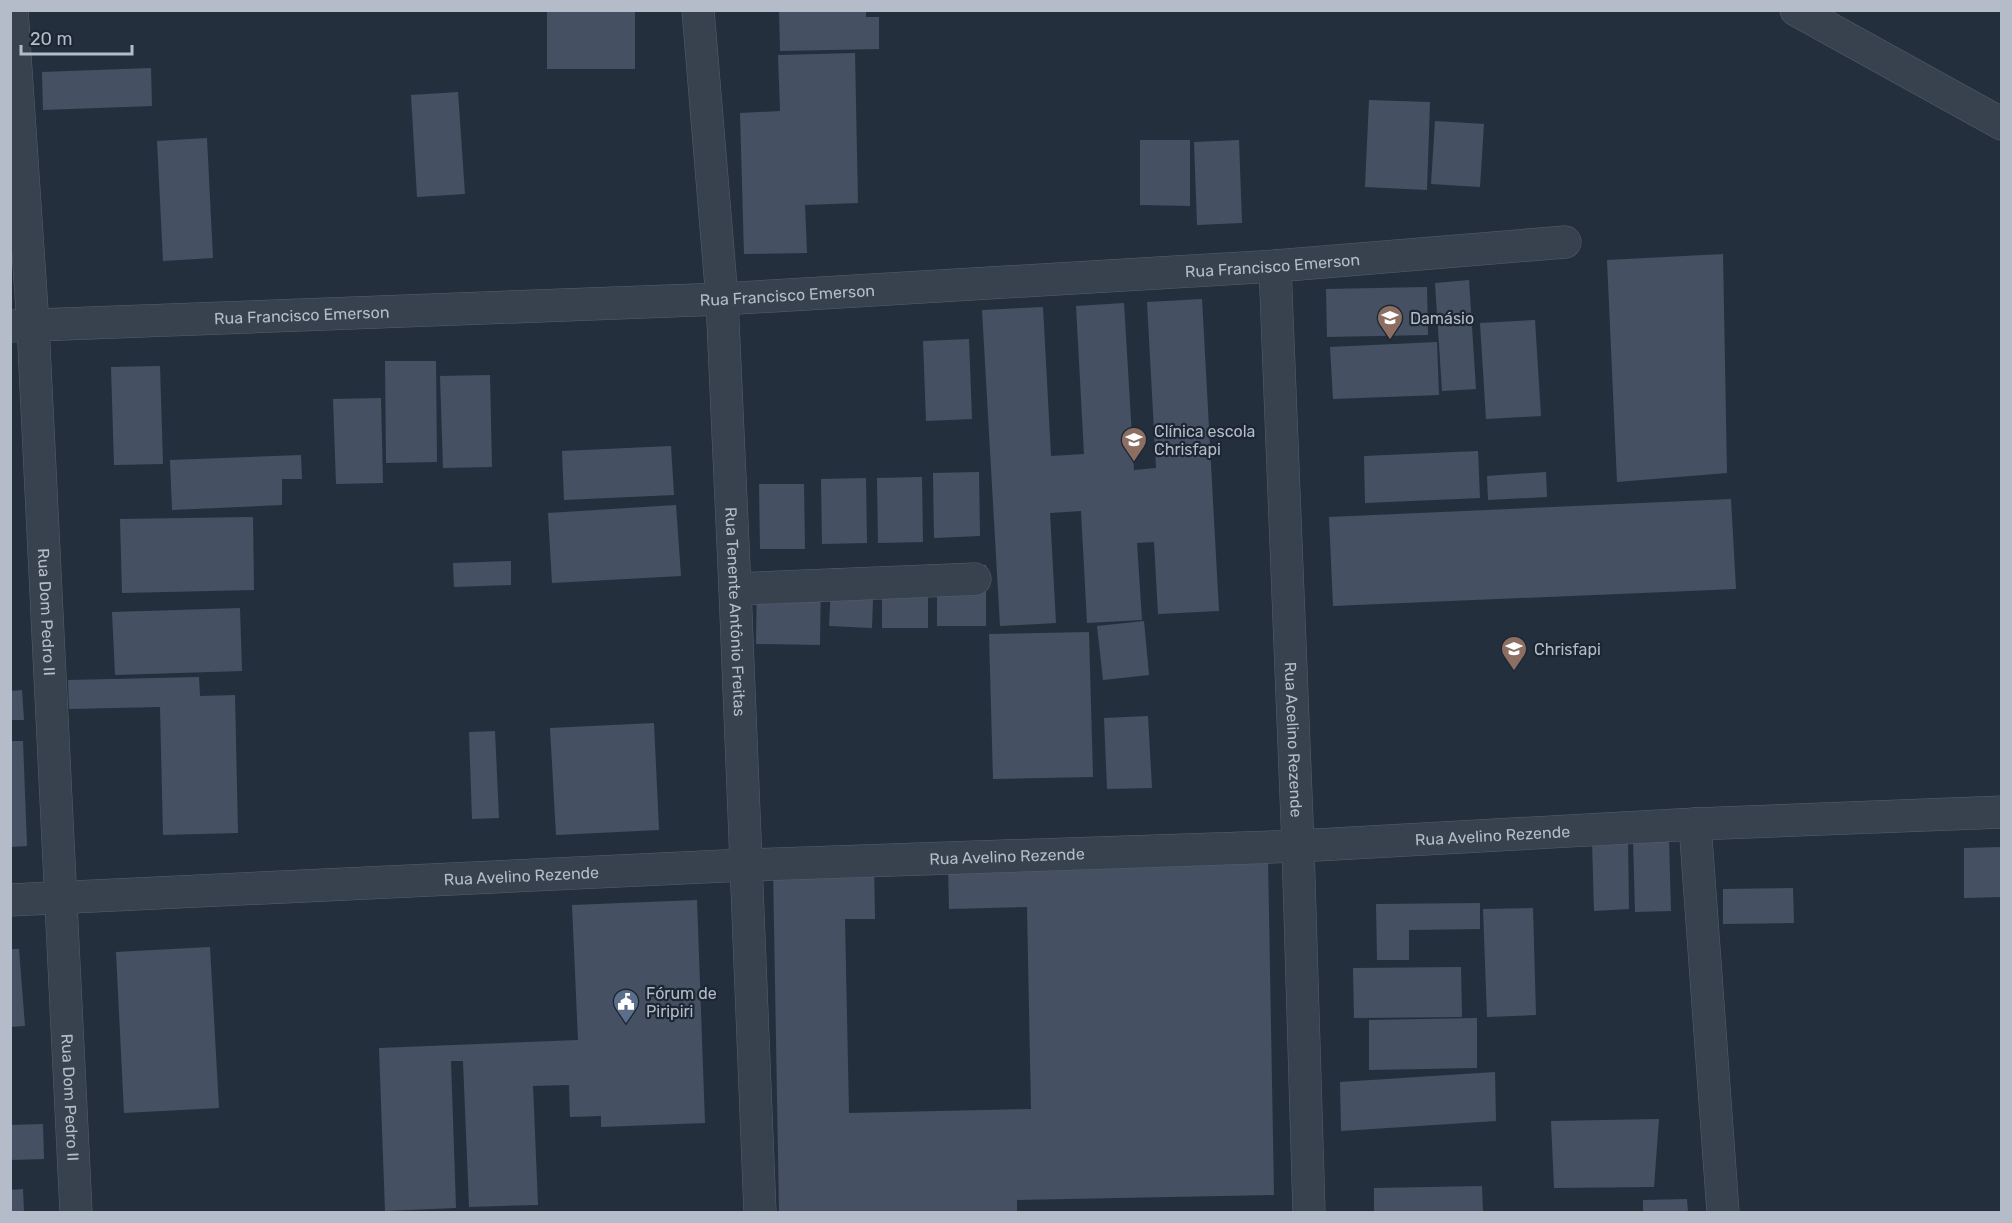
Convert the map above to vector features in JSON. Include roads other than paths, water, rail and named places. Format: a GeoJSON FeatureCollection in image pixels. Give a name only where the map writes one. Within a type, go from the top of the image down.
{"type":"FeatureCollection","features":[{"type":"Feature","properties":{"kind":"street","name":"Rua Dom Pedro II"},"geometry":{"type":"LineString","coordinates":[[12,10],[22,326],[62,897],[76,1212]]}},
{"type":"Feature","properties":{"kind":"street","name":"Rua Tenente Antônio Freitas"},"geometry":{"type":"LineString","coordinates":[[698,10],[722,299],[760,1212]]}},
{"type":"Feature","properties":{"kind":"street"},"geometry":{"type":"LineString","coordinates":[[1796,10],[2001,124]]}},
{"type":"Feature","properties":{"kind":"street","name":"Rua Francisco Emerson"},"geometry":{"type":"LineString","coordinates":[[22,326],[722,299],[1275,266],[1565,243]]}},
{"type":"Feature","properties":{"kind":"street","name":"Rua Acelino Rezende"},"geometry":{"type":"LineString","coordinates":[[1275,266],[1298,846],[1309,1212]]}},
{"type":"Feature","properties":{"kind":"street"},"geometry":{"type":"LineString","coordinates":[[735,588],[975,579]]}},
{"type":"Feature","properties":{"kind":"street","name":"Rua Avelino Rezende"},"geometry":{"type":"LineString","coordinates":[[10,900],[745,865],[1298,846],[1695,824],[2001,812]]}},
{"type":"Feature","properties":{"kind":"street"},"geometry":{"type":"LineString","coordinates":[[1695,824],[1723,1212]]}},
{"type":"Feature","properties":{"kind":"place","name":"Damásio"},"geometry":{"type":"Point","coordinates":[1390,341]}},
{"type":"Feature","properties":{"kind":"place","name":"Clínica escola Chrisfapi"},"geometry":{"type":"Point","coordinates":[1134,463]}},
{"type":"Feature","properties":{"kind":"place","name":"Chrisfapi"},"geometry":{"type":"Point","coordinates":[1514,672]}},
{"type":"Feature","properties":{"kind":"place","name":"Fórum de Piripiri"},"geometry":{"type":"Point","coordinates":[626,1025]}}]}
